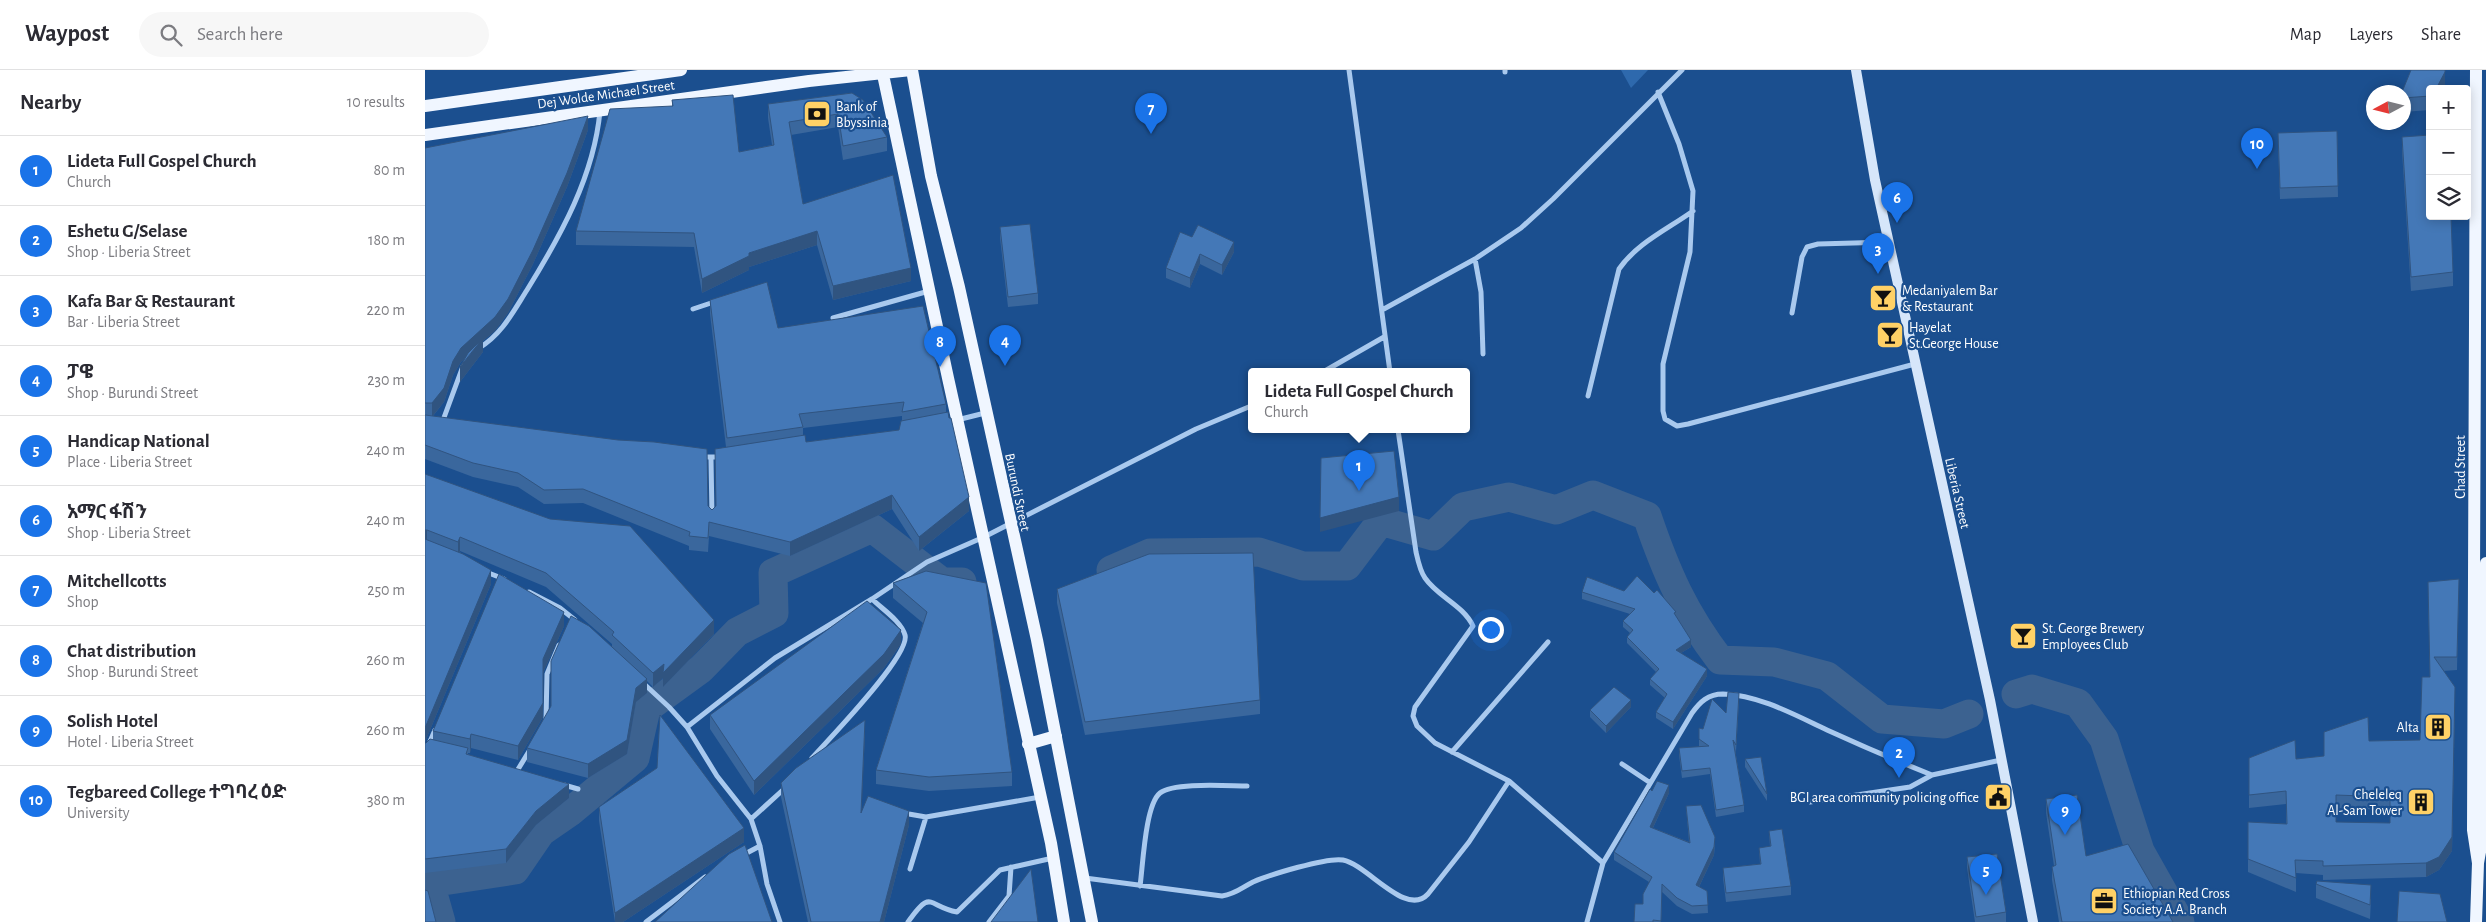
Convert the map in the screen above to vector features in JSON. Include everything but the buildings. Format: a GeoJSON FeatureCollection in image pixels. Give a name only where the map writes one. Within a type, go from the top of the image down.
{"type":"FeatureCollection","features":[{"type":"Feature","properties":{"kind":"main road","name":"Dej Wolde Michael Street"},"geometry":{"type":"LineString","coordinates":[[425,106],[681,70]]}},
{"type":"Feature","properties":{"kind":"main road","name":"Dej Wolde Michael Street"},"geometry":{"type":"LineString","coordinates":[[425,135],[882,72],[911,70]]}},
{"type":"Feature","properties":{"kind":"main road","name":"Burundi Street"},"geometry":{"type":"LineString","coordinates":[[911,70],[931,176],[986,413],[1056,736],[1093,922]]}},
{"type":"Feature","properties":{"kind":"main road","name":"Chad Street"},"geometry":{"type":"LineString","coordinates":[[2476,70],[2473,830],[2478,863]]}},
{"type":"Feature","properties":{"kind":"main road"},"geometry":{"type":"LineString","coordinates":[[882,72],[929,291],[953,421],[984,537],[1053,858],[1064,922]]}},
{"type":"Feature","properties":{"kind":"main road","name":"Chad Street"},"geometry":{"type":"LineString","coordinates":[[2476,922],[2478,863],[2484,830],[2486,563]]}},
{"type":"Feature","properties":{"kind":"main road"},"geometry":{"type":"LineString","coordinates":[[1029,744],[1056,736]]}},
{"type":"Feature","properties":{"kind":"street"},"geometry":{"type":"LineString","coordinates":[[1349,70],[1388,368]]}},
{"type":"Feature","properties":{"kind":"street"},"geometry":{"type":"LineString","coordinates":[[1382,310],[1475,259],[1521,228],[1553,200],[1658,92],[1682,70]]}},
{"type":"Feature","properties":{"kind":"street","name":"Liberia Street"},"geometry":{"type":"LineString","coordinates":[[1856,70],[1875,180],[2002,760],[2032,921]]}},
{"type":"Feature","properties":{"kind":"street"},"geometry":{"type":"LineString","coordinates":[[1658,92],[1689,173],[1693,191],[1690,252],[1663,364],[1663,411],[1665,419],[1677,426],[1688,424],[1915,364]]}},
{"type":"Feature","properties":{"kind":"street"},"geometry":{"type":"LineString","coordinates":[[471,356],[490,341],[503,327],[555,244],[581,185],[598,129],[600,110]]}},
{"type":"Feature","properties":{"kind":"street"},"geometry":{"type":"LineString","coordinates":[[1588,396],[1619,269],[1627,257],[1693,211]]}},
{"type":"Feature","properties":{"kind":"street"},"geometry":{"type":"LineString","coordinates":[[1792,313],[1802,257],[1807,247],[1817,244],[1889,242]]}},
{"type":"Feature","properties":{"kind":"street"},"geometry":{"type":"LineString","coordinates":[[1475,259],[1481,292],[1483,354]]}},
{"type":"Feature","properties":{"kind":"street"},"geometry":{"type":"LineString","coordinates":[[833,318],[929,291]]}},
{"type":"Feature","properties":{"kind":"street"},"geometry":{"type":"LineString","coordinates":[[693,309],[718,301]]}},
{"type":"Feature","properties":{"kind":"street"},"geometry":{"type":"LineString","coordinates":[[1330,368],[1384,337]]}},
{"type":"Feature","properties":{"kind":"street"},"geometry":{"type":"LineString","coordinates":[[442,424],[459,372],[466,361]]}},
{"type":"Feature","properties":{"kind":"street"},"geometry":{"type":"LineString","coordinates":[[687,727],[775,658],[872,599],[927,562],[984,537],[1196,429],[1248,407]]}},
{"type":"Feature","properties":{"kind":"street"},"geometry":{"type":"LineString","coordinates":[[953,421],[986,413]]}},
{"type":"Feature","properties":{"kind":"street"},"geometry":{"type":"LineString","coordinates":[[433,422],[451,426]]}},
{"type":"Feature","properties":{"kind":"street"},"geometry":{"type":"LineString","coordinates":[[1398,433],[1416,552],[1425,579],[1463,612],[1473,626],[1415,707],[1413,716],[1417,726],[1435,743],[1509,781],[1603,863]]}},
{"type":"Feature","properties":{"kind":"street"},"geometry":{"type":"LineString","coordinates":[[692,456],[711,459],[729,456]]}},
{"type":"Feature","properties":{"kind":"street"},"geometry":{"type":"LineString","coordinates":[[711,459],[712,520]]}},
{"type":"Feature","properties":{"kind":"street"},"geometry":{"type":"LineString","coordinates":[[480,570],[507,581]]}},
{"type":"Feature","properties":{"kind":"street"},"geometry":{"type":"LineString","coordinates":[[495,586],[499,577]]}},
{"type":"Feature","properties":{"kind":"street"},"geometry":{"type":"LineString","coordinates":[[523,589],[560,608],[579,624]]}},
{"type":"Feature","properties":{"kind":"street"},"geometry":{"type":"LineString","coordinates":[[810,760],[875,688],[905,647],[906,637],[902,628],[872,599]]}},
{"type":"Feature","properties":{"kind":"street"},"geometry":{"type":"LineString","coordinates":[[569,626],[573,618]]}},
{"type":"Feature","properties":{"kind":"street"},"geometry":{"type":"LineString","coordinates":[[545,726],[547,718],[547,674],[561,640]]}},
{"type":"Feature","properties":{"kind":"street"},"geometry":{"type":"LineString","coordinates":[[1452,752],[1548,642]]}},
{"type":"Feature","properties":{"kind":"street"},"geometry":{"type":"LineString","coordinates":[[634,675],[669,707],[687,727],[717,776],[751,819],[760,846],[767,884],[780,922]]}},
{"type":"Feature","properties":{"kind":"street"},"geometry":{"type":"LineString","coordinates":[[1587,922],[1603,863],[1649,782],[1701,701],[1721,694],[1746,698],[1795,714],[1932,775]]}},
{"type":"Feature","properties":{"kind":"street"},"geometry":{"type":"LineString","coordinates":[[436,750],[426,750],[438,721]]}},
{"type":"Feature","properties":{"kind":"street"},"geometry":{"type":"LineString","coordinates":[[517,771],[535,741]]}},
{"type":"Feature","properties":{"kind":"street"},"geometry":{"type":"LineString","coordinates":[[1810,802],[1903,788],[1932,775],[2002,760]]}},
{"type":"Feature","properties":{"kind":"street"},"geometry":{"type":"LineString","coordinates":[[1622,764],[1649,782]]}},
{"type":"Feature","properties":{"kind":"street"},"geometry":{"type":"LineString","coordinates":[[508,769],[525,774]]}},
{"type":"Feature","properties":{"kind":"street"},"geometry":{"type":"LineString","coordinates":[[1085,878],[1222,896],[1232,895],[1254,882],[1269,877],[1322,862],[1344,860],[1361,868],[1405,899],[1415,902],[1423,900],[1469,842],[1509,781]]}},
{"type":"Feature","properties":{"kind":"street"},"geometry":{"type":"LineString","coordinates":[[561,784],[578,790]]}},
{"type":"Feature","properties":{"kind":"street"},"geometry":{"type":"LineString","coordinates":[[751,819],[786,786]]}},
{"type":"Feature","properties":{"kind":"street"},"geometry":{"type":"LineString","coordinates":[[1141,886],[1152,805],[1161,793],[1179,788],[1247,786]]}},
{"type":"Feature","properties":{"kind":"street"},"geometry":{"type":"LineString","coordinates":[[896,810],[916,817],[926,817],[1040,796]]}},
{"type":"Feature","properties":{"kind":"street"},"geometry":{"type":"LineString","coordinates":[[910,869],[926,817]]}},
{"type":"Feature","properties":{"kind":"street"},"geometry":{"type":"LineString","coordinates":[[738,858],[760,846]]}},
{"type":"Feature","properties":{"kind":"street"},"geometry":{"type":"LineString","coordinates":[[908,922],[920,905],[926,901],[932,901],[957,912],[995,874],[1011,866],[1053,858]]}},
{"type":"Feature","properties":{"kind":"street"},"geometry":{"type":"LineString","coordinates":[[989,922],[1009,896],[1011,866]]}},
{"type":"Feature","properties":{"kind":"street"},"geometry":{"type":"LineString","coordinates":[[646,922],[711,873]]}},
{"type":"Feature","properties":{"kind":"shaded area"},"geometry":{"type":"Polygon","coordinates":[[[1621,70],[1648,70],[1631,88],[1621,70]]]}},
{"type":"Feature","properties":{"kind":"waterway"},"geometry":{"type":"LineString","coordinates":[[1111,570],[1150,553],[1259,552],[1303,566],[1347,566],[1381,521],[1433,536],[1463,507],[1509,497],[1556,510],[1593,495],[1647,516],[1661,556],[1686,609],[1720,660],[1774,662],[1827,676],[1882,719],[1944,724],[1969,714]]}},
{"type":"Feature","properties":{"kind":"waterway"},"geometry":{"type":"LineString","coordinates":[[441,922],[430,883],[515,870],[541,832],[570,812],[635,758],[646,709],[701,669],[737,632],[774,613],[773,573],[872,528],[942,582],[962,582]]}},
{"type":"Feature","properties":{"kind":"waterway"},"geometry":{"type":"LineString","coordinates":[[2016,694],[2032,689],[2078,703],[2104,739],[2140,851],[2180,922]]}},
{"type":"Feature","properties":{"kind":"place","name":"Bank of Bbyssinia"},"geometry":{"type":"Point","coordinates":[817,114]}},
{"type":"Feature","properties":{"kind":"place","name":"Mitchellcotts"},"geometry":{"type":"Point","coordinates":[1151,134]}},
{"type":"Feature","properties":{"kind":"place","name":"Tegbareed College ተግባረ ዕድ"},"geometry":{"type":"Point","coordinates":[2257,169]}},
{"type":"Feature","properties":{"kind":"place","name":"አማር ፋሽን"},"geometry":{"type":"Point","coordinates":[1897,223]}},
{"type":"Feature","properties":{"kind":"place","name":"Kafa Bar & Restaurant"},"geometry":{"type":"Point","coordinates":[1878,274]}},
{"type":"Feature","properties":{"kind":"place","name":"Medaniyalem Bar & Restaurant"},"geometry":{"type":"Point","coordinates":[1883,298]}},
{"type":"Feature","properties":{"kind":"place","name":"Hayelat St.George House"},"geometry":{"type":"Point","coordinates":[1890,335]}},
{"type":"Feature","properties":{"kind":"place","name":"ፓዌ"},"geometry":{"type":"Point","coordinates":[1005,366]}},
{"type":"Feature","properties":{"kind":"place","name":"Chat distribution"},"geometry":{"type":"Point","coordinates":[940,367]}},
{"type":"Feature","properties":{"kind":"place","name":"Lideta Full Gospel Church"},"geometry":{"type":"Point","coordinates":[1359,491]}},
{"type":"Feature","properties":{"kind":"place","name":"St. George Brewery Employees Club"},"geometry":{"type":"Point","coordinates":[2023,636]}},
{"type":"Feature","properties":{"kind":"place","name":"Alta"},"geometry":{"type":"Point","coordinates":[2438,727]}},
{"type":"Feature","properties":{"kind":"place","name":"Eshetu G/Selase"},"geometry":{"type":"Point","coordinates":[1899,778]}},
{"type":"Feature","properties":{"kind":"place","name":"BGI area community policing office"},"geometry":{"type":"Point","coordinates":[1998,797]}},
{"type":"Feature","properties":{"kind":"place","name":"Cheleleq Al-Sam Tower"},"geometry":{"type":"Point","coordinates":[2421,802]}},
{"type":"Feature","properties":{"kind":"place","name":"Solish Hotel"},"geometry":{"type":"Point","coordinates":[2065,835]}},
{"type":"Feature","properties":{"kind":"place","name":"Handicap National"},"geometry":{"type":"Point","coordinates":[1986,895]}},
{"type":"Feature","properties":{"kind":"place","name":"Ethiopian Red Cross Society A.A. Branch"},"geometry":{"type":"Point","coordinates":[2104,901]}}]}
